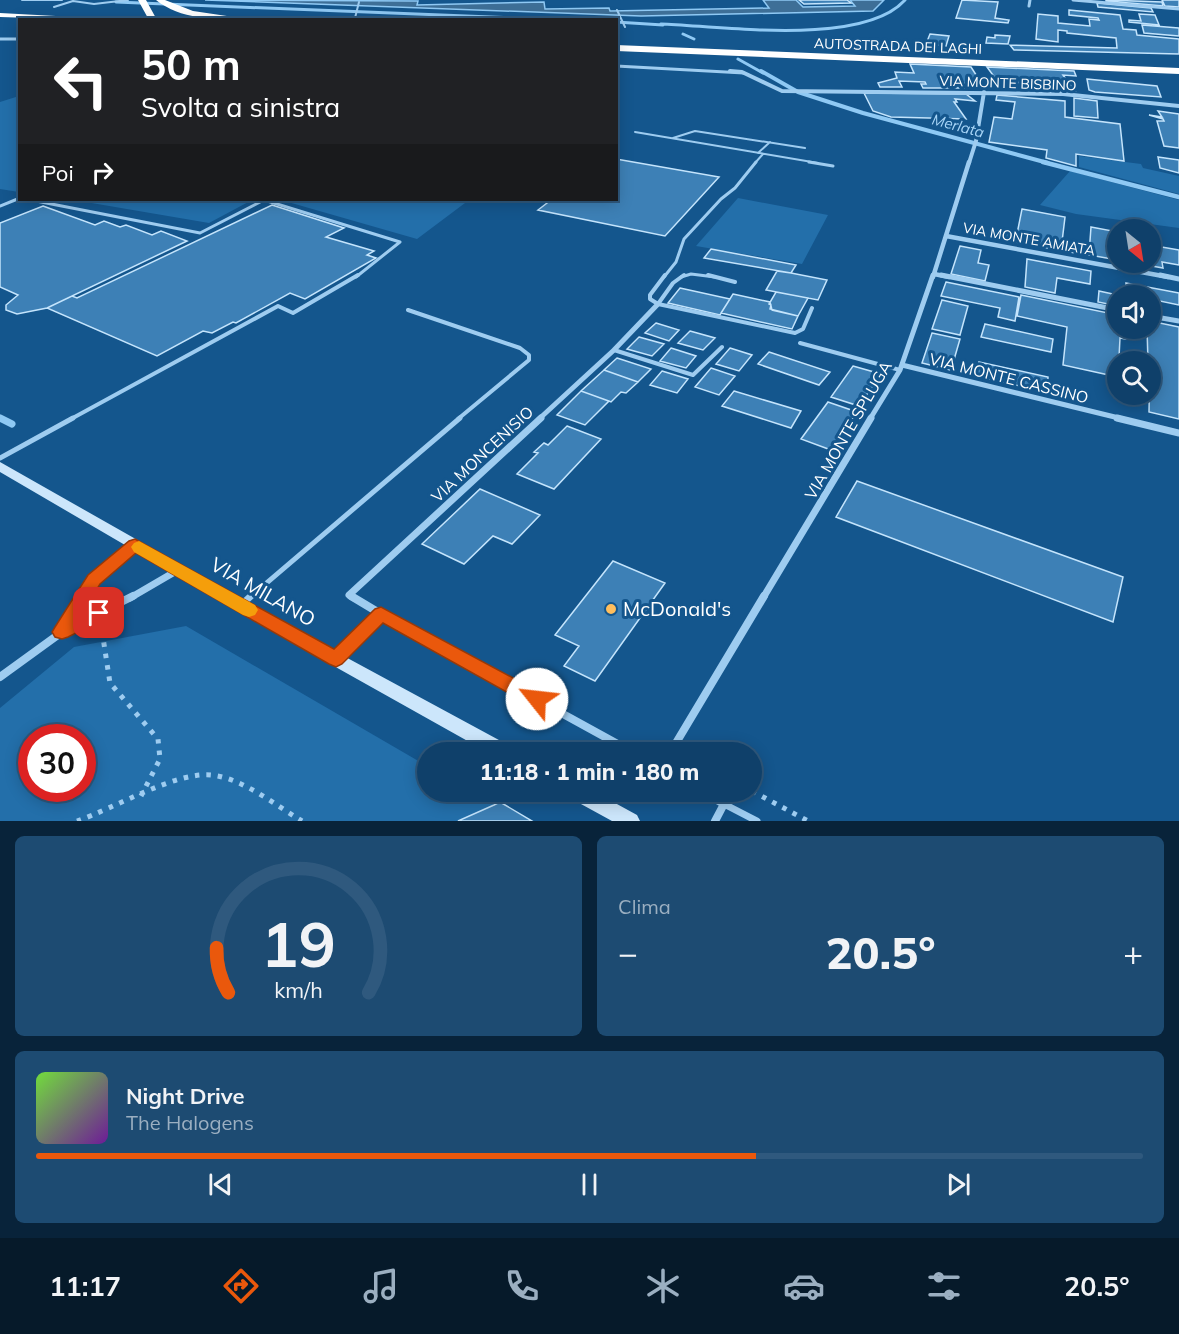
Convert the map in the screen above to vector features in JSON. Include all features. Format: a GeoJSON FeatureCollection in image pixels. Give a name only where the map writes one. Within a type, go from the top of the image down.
{"type":"FeatureCollection","features":[{"type":"Feature","properties":{"kind":"highway"},"geometry":{"type":"LineString","coordinates":[[142,0],[152,18]]}},
{"type":"Feature","properties":{"kind":"highway"},"geometry":{"type":"LineString","coordinates":[[160,0],[182,10],[231,18]]}},
{"type":"Feature","properties":{"kind":"highway"},"geometry":{"type":"LineString","coordinates":[[0,15],[56,18]]}},
{"type":"Feature","properties":{"kind":"highway"},"geometry":{"type":"LineString","coordinates":[[0,22],[18,23]]}},
{"type":"Feature","properties":{"kind":"highway","name":"AUTOSTRADA DEI LAGHI"},"geometry":{"type":"LineString","coordinates":[[623,35],[958,55],[1179,64]]}},
{"type":"Feature","properties":{"kind":"highway"},"geometry":{"type":"LineString","coordinates":[[868,48],[958,55]]}},
{"type":"Feature","properties":{"kind":"highway","name":"AUTOSTRADA DEI LAGHI"},"geometry":{"type":"LineString","coordinates":[[618,50],[1179,71]]}},
{"type":"Feature","properties":{"kind":"main road","name":"VIA MILANO"},"geometry":{"type":"LineString","coordinates":[[0,466],[240,605],[486,742]]}},
{"type":"Feature","properties":{"kind":"main road"},"geometry":{"type":"LineString","coordinates":[[595,802],[630,821]]}},
{"type":"Feature","properties":{"kind":"street"},"geometry":{"type":"LineString","coordinates":[[1029,6],[1030,0]]}},
{"type":"Feature","properties":{"kind":"street"},"geometry":{"type":"LineString","coordinates":[[1075,0],[1179,9]]}},
{"type":"Feature","properties":{"kind":"street"},"geometry":{"type":"LineString","coordinates":[[0,39],[18,39]]}},
{"type":"Feature","properties":{"kind":"street","name":"VIA MONTE BISBINO"},"geometry":{"type":"LineString","coordinates":[[618,66],[742,72],[776,89],[787,91],[1063,94],[1179,106]]}},
{"type":"Feature","properties":{"kind":"street","name":"VIA MONTE SPLUGA"},"geometry":{"type":"LineString","coordinates":[[677,742],[901,368],[934,274],[976,141],[984,92]]}},
{"type":"Feature","properties":{"kind":"street","name":"VIA MONTE AMIATA"},"geometry":{"type":"LineString","coordinates":[[946,236],[1179,279]]}},
{"type":"Feature","properties":{"kind":"street"},"geometry":{"type":"LineString","coordinates":[[934,274],[1107,308]]}},
{"type":"Feature","properties":{"kind":"street","name":"VIA MONCENISIO"},"geometry":{"type":"LineString","coordinates":[[381,614],[349,596],[614,350],[658,304]]}},
{"type":"Feature","properties":{"kind":"street"},"geometry":{"type":"LineString","coordinates":[[1161,318],[1179,321]]}},
{"type":"Feature","properties":{"kind":"street","name":"VIA MONTE CASSINO"},"geometry":{"type":"LineString","coordinates":[[901,368],[1179,433]]}},
{"type":"Feature","properties":{"kind":"street"},"geometry":{"type":"LineString","coordinates":[[62,632],[94,579],[135,545]]}},
{"type":"Feature","properties":{"kind":"street"},"geometry":{"type":"LineString","coordinates":[[0,678],[62,632],[155,585],[178,569]]}},
{"type":"Feature","properties":{"kind":"street"},"geometry":{"type":"LineString","coordinates":[[336,659],[381,614],[614,742]]}},
{"type":"Feature","properties":{"kind":"street"},"geometry":{"type":"LineString","coordinates":[[715,821],[724,804],[720,802]]}},
{"type":"Feature","properties":{"kind":"lane"},"geometry":{"type":"LineString","coordinates":[[22,0],[62,0]]}},
{"type":"Feature","properties":{"kind":"lane"},"geometry":{"type":"LineString","coordinates":[[54,6],[73,2],[94,4],[128,0]]}},
{"type":"Feature","properties":{"kind":"lane"},"geometry":{"type":"LineString","coordinates":[[356,16],[359,2]]}},
{"type":"Feature","properties":{"kind":"lane"},"geometry":{"type":"LineString","coordinates":[[616,10],[623,24],[623,35]]}},
{"type":"Feature","properties":{"kind":"lane"},"geometry":{"type":"LineString","coordinates":[[671,138],[684,132],[695,131],[805,148]]}},
{"type":"Feature","properties":{"kind":"lane"},"geometry":{"type":"LineString","coordinates":[[635,132],[833,166]]}},
{"type":"Feature","properties":{"kind":"lane"},"geometry":{"type":"LineString","coordinates":[[770,142],[735,188],[721,199],[684,239],[676,262],[650,296],[652,302],[658,304],[795,333],[803,329],[812,308]]}},
{"type":"Feature","properties":{"kind":"lane"},"geometry":{"type":"LineString","coordinates":[[0,206],[18,199]]}},
{"type":"Feature","properties":{"kind":"lane"},"geometry":{"type":"LineString","coordinates":[[36,201],[200,233],[262,201]]}},
{"type":"Feature","properties":{"kind":"lane"},"geometry":{"type":"LineString","coordinates":[[0,458],[140,379],[278,306],[293,313],[361,274],[400,242],[267,201]]}},
{"type":"Feature","properties":{"kind":"lane"},"geometry":{"type":"LineString","coordinates":[[658,304],[681,276],[699,274],[735,282]]}},
{"type":"Feature","properties":{"kind":"lane"},"geometry":{"type":"LineString","coordinates":[[240,605],[529,360],[529,355],[520,348],[408,309]]}},
{"type":"Feature","properties":{"kind":"lane"},"geometry":{"type":"LineString","coordinates":[[800,343],[901,368]]}},
{"type":"Feature","properties":{"kind":"lane"},"geometry":{"type":"LineString","coordinates":[[614,350],[693,375],[722,347]]}},
{"type":"Feature","properties":{"kind":"lane"},"geometry":{"type":"LineString","coordinates":[[724,804],[757,821]]}},
{"type":"Feature","properties":{"kind":"path"},"geometry":{"type":"LineString","coordinates":[[102,631],[110,683],[158,739],[160,759],[140,796]]}},
{"type":"Feature","properties":{"kind":"path"},"geometry":{"type":"LineString","coordinates":[[76,821],[183,780],[210,775],[247,789],[302,821]]}},
{"type":"Feature","properties":{"kind":"path"},"geometry":{"type":"LineString","coordinates":[[762,796],[808,821]]}},
{"type":"Feature","properties":{"kind":"shaded area"},"geometry":{"type":"Polygon","coordinates":[[[205,0],[418,1],[417,5],[544,2],[545,9],[609,8],[610,11],[769,8],[763,0],[796,0],[803,7],[855,6],[850,0],[884,0],[873,11],[641,16],[205,0]]]}},
{"type":"Feature","properties":{"kind":"shaded area"},"geometry":{"type":"Polygon","coordinates":[[[18,97],[18,192],[0,189],[0,102],[18,97]]]}},
{"type":"Feature","properties":{"kind":"shaded area"},"geometry":{"type":"Polygon","coordinates":[[[1079,156],[1141,164],[1143,168],[1179,176],[1179,194],[1079,167],[1079,156]]]}},
{"type":"Feature","properties":{"kind":"shaded area"},"geometry":{"type":"Polygon","coordinates":[[[1070,171],[1179,200],[1179,228],[1161,226],[1161,219],[1113,219],[1076,214],[1040,205],[1070,171]]]}},
{"type":"Feature","properties":{"kind":"shaded area"},"geometry":{"type":"Polygon","coordinates":[[[738,198],[828,215],[802,264],[696,246],[738,198]]]}},
{"type":"Feature","properties":{"kind":"shaded area"},"geometry":{"type":"Polygon","coordinates":[[[80,201],[250,201],[209,223],[80,201]]]}},
{"type":"Feature","properties":{"kind":"shaded area"},"geometry":{"type":"Polygon","coordinates":[[[284,201],[468,201],[417,239],[284,201]]]}},
{"type":"Feature","properties":{"kind":"shaded area"},"geometry":{"type":"Polygon","coordinates":[[[186,626],[417,760],[417,802],[489,802],[494,805],[458,821],[0,821],[0,708],[74,647],[186,626]]]}},
{"type":"Feature","properties":{"kind":"building"},"geometry":{"type":"Polygon","coordinates":[[[799,0],[847,0],[851,3],[804,4],[799,0]]]}},
{"type":"Feature","properties":{"kind":"building"},"geometry":{"type":"Polygon","coordinates":[[[962,0],[998,2],[995,18],[1009,20],[1008,23],[956,18],[962,0]]]}},
{"type":"Feature","properties":{"kind":"building"},"geometry":{"type":"Polygon","coordinates":[[[1162,0],[1179,0],[1179,7],[1165,6],[1162,0]]]}},
{"type":"Feature","properties":{"kind":"building"},"geometry":{"type":"Polygon","coordinates":[[[1106,1],[1162,2],[1163,6],[1106,1]]]}},
{"type":"Feature","properties":{"kind":"building"},"geometry":{"type":"Polygon","coordinates":[[[1097,3],[1151,8],[1153,12],[1098,7],[1097,3]]]}},
{"type":"Feature","properties":{"kind":"building"},"geometry":{"type":"Polygon","coordinates":[[[1069,10],[1120,15],[1123,29],[1136,30],[1137,35],[1179,39],[1179,54],[1014,50],[1010,45],[1117,48],[1116,38],[1058,30],[1058,42],[1036,39],[1038,14],[1058,16],[1058,23],[1090,26],[1089,19],[1099,20],[1098,18],[1069,15],[1069,10]]]}},
{"type":"Feature","properties":{"kind":"building"},"geometry":{"type":"Polygon","coordinates":[[[1139,14],[1155,15],[1159,25],[1129,22],[1129,20],[1141,21],[1139,14]]]}},
{"type":"Feature","properties":{"kind":"building"},"geometry":{"type":"Polygon","coordinates":[[[1142,25],[1179,28],[1179,36],[1144,33],[1142,25]]]}},
{"type":"Feature","properties":{"kind":"building"},"geometry":{"type":"Polygon","coordinates":[[[930,34],[949,36],[946,46],[926,44],[930,34]]]}},
{"type":"Feature","properties":{"kind":"building"},"geometry":{"type":"Polygon","coordinates":[[[995,35],[1010,36],[1008,44],[986,43],[987,37],[995,38],[995,35]]]}},
{"type":"Feature","properties":{"kind":"building"},"geometry":{"type":"Polygon","coordinates":[[[910,64],[971,67],[982,84],[956,83],[964,88],[923,88],[921,84],[926,84],[925,82],[899,81],[902,87],[880,87],[878,83],[897,78],[895,72],[914,73],[910,64]]]}},
{"type":"Feature","properties":{"kind":"building"},"geometry":{"type":"Polygon","coordinates":[[[987,67],[1074,71],[1076,76],[1063,75],[1075,91],[1061,91],[1058,84],[998,82],[987,67]]]}},
{"type":"Feature","properties":{"kind":"building"},"geometry":{"type":"Polygon","coordinates":[[[1087,79],[1157,86],[1161,97],[1095,92],[1089,90],[1087,79]]]}},
{"type":"Feature","properties":{"kind":"building"},"geometry":{"type":"Polygon","coordinates":[[[864,93],[966,94],[975,101],[955,99],[957,102],[954,102],[966,119],[891,117],[873,111],[864,93]]]}},
{"type":"Feature","properties":{"kind":"building"},"geometry":{"type":"Polygon","coordinates":[[[997,95],[1065,101],[1065,117],[1120,124],[1124,161],[1076,154],[1076,166],[1046,158],[1047,150],[989,142],[994,117],[1012,119],[1015,102],[996,100],[997,95]]]}},
{"type":"Feature","properties":{"kind":"building"},"geometry":{"type":"Polygon","coordinates":[[[1074,98],[1097,101],[1098,118],[1074,116],[1074,98]]]}},
{"type":"Feature","properties":{"kind":"building"},"geometry":{"type":"Polygon","coordinates":[[[1158,111],[1179,114],[1179,148],[1164,146],[1157,121],[1164,121],[1149,115],[1162,117],[1158,111]]]}},
{"type":"Feature","properties":{"kind":"building"},"geometry":{"type":"Polygon","coordinates":[[[1158,157],[1179,160],[1179,173],[1160,168],[1158,157]]]}},
{"type":"Feature","properties":{"kind":"building"},"geometry":{"type":"Polygon","coordinates":[[[618,159],[719,177],[665,236],[538,210],[550,201],[618,201],[618,159]]]}},
{"type":"Feature","properties":{"kind":"building"},"geometry":{"type":"Polygon","coordinates":[[[272,205],[344,228],[326,237],[374,251],[367,255],[376,258],[305,299],[290,293],[236,323],[233,322],[212,333],[203,331],[157,356],[47,308],[72,296],[77,298],[272,205]]]}},
{"type":"Feature","properties":{"kind":"building"},"geometry":{"type":"Polygon","coordinates":[[[43,206],[95,225],[104,221],[120,227],[126,225],[152,235],[161,231],[187,241],[47,308],[17,314],[6,310],[6,305],[18,295],[0,287],[0,223],[43,206]]]}},
{"type":"Feature","properties":{"kind":"building"},"geometry":{"type":"Polygon","coordinates":[[[1022,209],[1065,217],[1062,242],[1077,245],[1076,253],[998,239],[1000,232],[1017,234],[1022,209]]]}},
{"type":"Feature","properties":{"kind":"building"},"geometry":{"type":"Polygon","coordinates":[[[1091,227],[1107,230],[1107,258],[1089,255],[1091,227]]]}},
{"type":"Feature","properties":{"kind":"building"},"geometry":{"type":"Polygon","coordinates":[[[960,246],[981,250],[978,263],[989,265],[985,281],[951,274],[960,246]]]}},
{"type":"Feature","properties":{"kind":"building"},"geometry":{"type":"Polygon","coordinates":[[[1161,247],[1179,250],[1179,265],[1162,262],[1163,268],[1161,268],[1161,247]]]}},
{"type":"Feature","properties":{"kind":"building"},"geometry":{"type":"Polygon","coordinates":[[[711,249],[796,265],[791,273],[704,258],[711,249]]]}},
{"type":"Feature","properties":{"kind":"building"},"geometry":{"type":"Polygon","coordinates":[[[1027,259],[1091,271],[1090,284],[1057,278],[1055,293],[1025,287],[1027,259]]]}},
{"type":"Feature","properties":{"kind":"building"},"geometry":{"type":"Polygon","coordinates":[[[777,271],[827,280],[818,300],[766,290],[777,271]]]}},
{"type":"Feature","properties":{"kind":"building"},"geometry":{"type":"Polygon","coordinates":[[[946,282],[1019,297],[1015,321],[998,317],[1000,308],[941,296],[946,282]]]}},
{"type":"Feature","properties":{"kind":"building"},"geometry":{"type":"Polygon","coordinates":[[[680,288],[730,299],[720,315],[668,303],[680,288]]]}},
{"type":"Feature","properties":{"kind":"building"},"geometry":{"type":"Polygon","coordinates":[[[1161,290],[1179,293],[1179,305],[1161,301],[1161,290]]]}},
{"type":"Feature","properties":{"kind":"building"},"geometry":{"type":"Polygon","coordinates":[[[1099,291],[1107,293],[1107,304],[1098,302],[1099,291]]]}},
{"type":"Feature","properties":{"kind":"building"},"geometry":{"type":"Polygon","coordinates":[[[776,292],[808,298],[798,316],[770,309],[769,304],[776,292]]]}},
{"type":"Feature","properties":{"kind":"building"},"geometry":{"type":"Polygon","coordinates":[[[733,294],[770,302],[772,310],[798,316],[792,329],[721,313],[733,294]]]}},
{"type":"Feature","properties":{"kind":"building"},"geometry":{"type":"Polygon","coordinates":[[[1021,295],[1107,313],[1107,339],[1120,339],[1119,351],[1107,351],[1107,375],[1063,365],[1067,327],[1017,316],[1021,295]]]}},
{"type":"Feature","properties":{"kind":"building"},"geometry":{"type":"Polygon","coordinates":[[[942,300],[968,306],[960,335],[932,329],[942,300]]]}},
{"type":"Feature","properties":{"kind":"building"},"geometry":{"type":"Polygon","coordinates":[[[656,323],[679,330],[669,341],[645,333],[656,323]]]}},
{"type":"Feature","properties":{"kind":"building"},"geometry":{"type":"Polygon","coordinates":[[[1161,323],[1179,327],[1179,419],[1149,412],[1149,405],[1161,405],[1161,351],[1148,351],[1147,339],[1161,339],[1161,323]]]}},
{"type":"Feature","properties":{"kind":"building"},"geometry":{"type":"Polygon","coordinates":[[[985,324],[1053,339],[1051,352],[981,337],[985,324]]]}},
{"type":"Feature","properties":{"kind":"building"},"geometry":{"type":"Polygon","coordinates":[[[690,331],[715,338],[703,350],[678,343],[690,331]]]}},
{"type":"Feature","properties":{"kind":"building"},"geometry":{"type":"Polygon","coordinates":[[[932,333],[960,339],[951,370],[922,363],[932,333]]]}},
{"type":"Feature","properties":{"kind":"building"},"geometry":{"type":"Polygon","coordinates":[[[639,337],[664,344],[652,356],[627,349],[639,337]]]}},
{"type":"Feature","properties":{"kind":"building"},"geometry":{"type":"Polygon","coordinates":[[[671,348],[696,356],[686,368],[660,361],[671,348]]]}},
{"type":"Feature","properties":{"kind":"building"},"geometry":{"type":"Polygon","coordinates":[[[730,348],[752,355],[739,371],[716,364],[730,348]]]}},
{"type":"Feature","properties":{"kind":"building"},"geometry":{"type":"Polygon","coordinates":[[[769,352],[830,372],[819,385],[758,364],[769,352]]]}},
{"type":"Feature","properties":{"kind":"building"},"geometry":{"type":"Polygon","coordinates":[[[617,358],[651,369],[638,382],[604,370],[617,358]]]}},
{"type":"Feature","properties":{"kind":"building"},"geometry":{"type":"Polygon","coordinates":[[[979,362],[1048,377],[1047,392],[976,376],[979,362]]]}},
{"type":"Feature","properties":{"kind":"building"},"geometry":{"type":"Polygon","coordinates":[[[853,366],[881,374],[859,406],[831,397],[853,366]]]}},
{"type":"Feature","properties":{"kind":"building"},"geometry":{"type":"Polygon","coordinates":[[[711,368],[735,376],[719,395],[695,387],[711,368]]]}},
{"type":"Feature","properties":{"kind":"building"},"geometry":{"type":"Polygon","coordinates":[[[604,370],[638,382],[626,393],[621,392],[611,402],[581,391],[604,370]]]}},
{"type":"Feature","properties":{"kind":"building"},"geometry":{"type":"Polygon","coordinates":[[[662,371],[688,379],[677,393],[650,385],[662,371]]]}},
{"type":"Feature","properties":{"kind":"building"},"geometry":{"type":"Polygon","coordinates":[[[581,391],[609,401],[585,425],[557,415],[581,391]]]}},
{"type":"Feature","properties":{"kind":"building"},"geometry":{"type":"Polygon","coordinates":[[[734,391],[801,411],[791,428],[722,406],[734,391]]]}},
{"type":"Feature","properties":{"kind":"building"},"geometry":{"type":"Polygon","coordinates":[[[828,402],[857,412],[831,450],[801,439],[828,402]]]}},
{"type":"Feature","properties":{"kind":"building"},"geometry":{"type":"Polygon","coordinates":[[[567,426],[601,439],[554,489],[517,474],[538,453],[534,452],[544,443],[548,445],[567,426]]]}},
{"type":"Feature","properties":{"kind":"building"},"geometry":{"type":"Polygon","coordinates":[[[857,481],[1123,577],[1113,622],[836,517],[857,481]]]}},
{"type":"Feature","properties":{"kind":"building"},"geometry":{"type":"Polygon","coordinates":[[[480,489],[540,515],[512,544],[493,536],[464,564],[422,544],[480,489]]]}},
{"type":"Feature","properties":{"kind":"building","name":"McDonald's"},"geometry":{"type":"Polygon","coordinates":[[[613,561],[665,583],[595,681],[564,666],[579,646],[555,635],[613,561]]]}},
{"type":"Feature","properties":{"kind":"building"},"geometry":{"type":"Polygon","coordinates":[[[500,802],[532,821],[458,821],[500,802]]]}},
{"type":"Feature","properties":{"kind":"waterway"},"geometry":{"type":"LineString","coordinates":[[661,24],[753,30],[825,29],[858,24],[885,15],[905,0]]}},
{"type":"Feature","properties":{"kind":"waterway","name":"Merlata"},"geometry":{"type":"LineString","coordinates":[[116,2],[513,18]]}},
{"type":"Feature","properties":{"kind":"waterway","name":"Merlata"},"geometry":{"type":"LineString","coordinates":[[618,22],[663,25]]}},
{"type":"Feature","properties":{"kind":"waterway","name":"Merlata"},"geometry":{"type":"LineString","coordinates":[[683,34],[694,39]]}},
{"type":"Feature","properties":{"kind":"waterway","name":"Merlata"},"geometry":{"type":"LineString","coordinates":[[738,59],[763,73]]}},
{"type":"Feature","properties":{"kind":"waterway","name":"Merlata"},"geometry":{"type":"LineString","coordinates":[[761,71],[798,92],[863,113],[1048,163]]}},
{"type":"Feature","properties":{"kind":"waterway","name":"Merlata"},"geometry":{"type":"LineString","coordinates":[[1043,162],[1179,197]]}},
{"type":"Feature","properties":{"kind":"waterway"},"geometry":{"type":"LineString","coordinates":[[3,419],[0,418],[12,424]]}},
{"type":"Feature","properties":{"kind":"slow traffic"},"geometry":{"type":"LineString","coordinates":[[139,547],[249,610]]}},
{"type":"Feature","properties":{"kind":"place","name":"McDonald's"},"geometry":{"type":"Point","coordinates":[611,609]}},
{"type":"Feature","properties":{"kind":"route"},"geometry":{"type":"LineString","coordinates":[[99,613],[62,632],[81,597],[94,579],[135,545],[336,659],[381,614],[537,699]]}}]}
